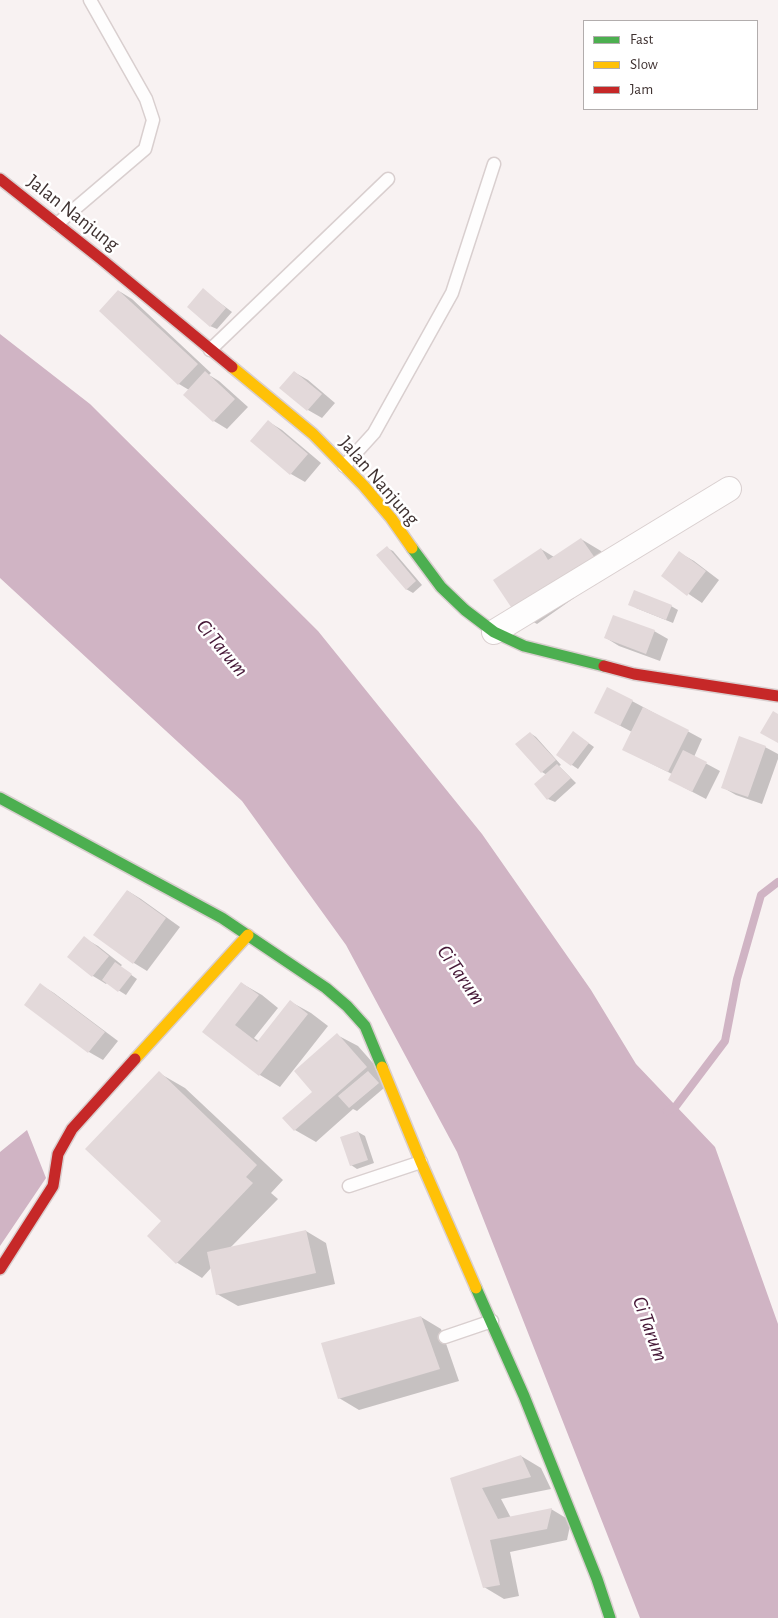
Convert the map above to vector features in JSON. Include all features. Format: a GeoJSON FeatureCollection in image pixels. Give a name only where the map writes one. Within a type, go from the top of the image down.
{"type":"FeatureCollection","features":[{"type":"Feature","properties":{"kind":"street","name":"Jalan Nanjung"},"geometry":{"type":"LineString","coordinates":[[0,179],[313,434],[391,518],[441,587],[465,610],[494,632],[524,646],[634,674],[778,696]]}},
{"type":"Feature","properties":{"kind":"street"},"geometry":{"type":"LineString","coordinates":[[494,632],[729,489]]}},
{"type":"Feature","properties":{"kind":"street"},"geometry":{"type":"LineString","coordinates":[[0,798],[222,918],[326,988],[347,1006],[364,1026],[421,1162],[524,1396],[598,1579],[610,1618]]}},
{"type":"Feature","properties":{"kind":"street"},"geometry":{"type":"LineString","coordinates":[[0,1269],[53,1186],[58,1154],[72,1129],[248,935]]}},
{"type":"Feature","properties":{"kind":"lane"},"geometry":{"type":"LineString","coordinates":[[57,224],[145,149],[153,120],[146,99],[90,0]]}},
{"type":"Feature","properties":{"kind":"lane"},"geometry":{"type":"LineString","coordinates":[[344,466],[374,433],[452,293],[494,164]]}},
{"type":"Feature","properties":{"kind":"lane"},"geometry":{"type":"LineString","coordinates":[[210,350],[388,179]]}},
{"type":"Feature","properties":{"kind":"lane"},"geometry":{"type":"LineString","coordinates":[[349,1186],[421,1162]]}},
{"type":"Feature","properties":{"kind":"lane"},"geometry":{"type":"LineString","coordinates":[[445,1337],[492,1321]]}},
{"type":"Feature","properties":{"kind":"water","name":"Ci Tarum"},"geometry":{"type":"Polygon","coordinates":[[[0,334],[90,404],[318,631],[482,834],[591,990],[636,1064],[715,1147],[778,1324],[778,1618],[640,1618],[457,1152],[346,945],[242,801],[0,578],[0,334]]]}},
{"type":"Feature","properties":{"kind":"water"},"geometry":{"type":"Polygon","coordinates":[[[27,1130],[46,1178],[0,1246],[0,1152],[27,1130]]]}},
{"type":"Feature","properties":{"kind":"building"},"geometry":{"type":"Polygon","coordinates":[[[203,288],[226,308],[210,327],[187,307],[203,288]]]}},
{"type":"Feature","properties":{"kind":"building"},"geometry":{"type":"Polygon","coordinates":[[[118,290],[198,364],[178,385],[99,311],[118,290]]]}},
{"type":"Feature","properties":{"kind":"building"},"geometry":{"type":"Polygon","coordinates":[[[205,371],[235,399],[213,422],[183,395],[205,371]]]}},
{"type":"Feature","properties":{"kind":"building"},"geometry":{"type":"Polygon","coordinates":[[[294,371],[322,394],[307,411],[279,388],[294,371]]]}},
{"type":"Feature","properties":{"kind":"building"},"geometry":{"type":"Polygon","coordinates":[[[268,420],[308,454],[290,475],[250,441],[268,420]]]}},
{"type":"Feature","properties":{"kind":"building"},"geometry":{"type":"Polygon","coordinates":[[[581,538],[595,558],[515,613],[493,580],[541,548],[548,560],[581,538]]]}},
{"type":"Feature","properties":{"kind":"building"},"geometry":{"type":"Polygon","coordinates":[[[387,546],[416,581],[406,590],[376,555],[387,546]]]}},
{"type":"Feature","properties":{"kind":"building"},"geometry":{"type":"Polygon","coordinates":[[[679,551],[706,571],[687,596],[661,576],[679,551]]]}},
{"type":"Feature","properties":{"kind":"building"},"geometry":{"type":"Polygon","coordinates":[[[634,590],[672,605],[666,620],[628,605],[634,590]]]}},
{"type":"Feature","properties":{"kind":"building"},"geometry":{"type":"Polygon","coordinates":[[[613,615],[655,630],[646,654],[604,638],[613,615]]]}},
{"type":"Feature","properties":{"kind":"building"},"geometry":{"type":"Polygon","coordinates":[[[607,687],[633,700],[620,726],[594,713],[607,687]]]}},
{"type":"Feature","properties":{"kind":"building"},"geometry":{"type":"Polygon","coordinates":[[[643,707],[689,730],[668,772],[622,750],[643,707]]]}},
{"type":"Feature","properties":{"kind":"building"},"geometry":{"type":"Polygon","coordinates":[[[773,711],[778,714],[778,743],[760,733],[773,711]]]}},
{"type":"Feature","properties":{"kind":"building"},"geometry":{"type":"Polygon","coordinates":[[[573,731],[589,743],[571,766],[556,755],[573,731]]]}},
{"type":"Feature","properties":{"kind":"building"},"geometry":{"type":"Polygon","coordinates":[[[530,732],[556,760],[541,773],[515,744],[530,732]]]}},
{"type":"Feature","properties":{"kind":"building"},"geometry":{"type":"Polygon","coordinates":[[[739,736],[766,746],[748,797],[721,788],[739,736]]]}},
{"type":"Feature","properties":{"kind":"building"},"geometry":{"type":"Polygon","coordinates":[[[683,750],[707,762],[692,792],[668,780],[683,750]]]}},
{"type":"Feature","properties":{"kind":"building"},"geometry":{"type":"Polygon","coordinates":[[[557,764],[571,778],[547,800],[534,784],[557,764]]]}},
{"type":"Feature","properties":{"kind":"building"},"geometry":{"type":"Polygon","coordinates":[[[127,890],[166,918],[133,964],[93,935],[127,890]]]}},
{"type":"Feature","properties":{"kind":"building"},"geometry":{"type":"Polygon","coordinates":[[[84,936],[109,956],[92,977],[67,957],[84,936]]]}},
{"type":"Feature","properties":{"kind":"building"},"geometry":{"type":"Polygon","coordinates":[[[115,962],[132,974],[118,992],[102,980],[115,962]]]}},
{"type":"Feature","properties":{"kind":"building"},"geometry":{"type":"Polygon","coordinates":[[[241,982],[259,995],[235,1025],[257,1042],[290,1000],[308,1014],[259,1076],[202,1032],[241,982]]]}},
{"type":"Feature","properties":{"kind":"building"},"geometry":{"type":"Polygon","coordinates":[[[40,983],[105,1032],[88,1053],[24,1005],[40,983]]]}},
{"type":"Feature","properties":{"kind":"building"},"geometry":{"type":"Polygon","coordinates":[[[337,1033],[367,1067],[294,1131],[282,1118],[312,1092],[294,1071],[337,1033]]]}},
{"type":"Feature","properties":{"kind":"building"},"geometry":{"type":"Polygon","coordinates":[[[159,1071],[257,1165],[246,1177],[253,1183],[176,1264],[147,1236],[161,1221],[85,1149],[159,1071]]]}},
{"type":"Feature","properties":{"kind":"building"},"geometry":{"type":"Polygon","coordinates":[[[368,1071],[379,1083],[349,1108],[338,1096],[368,1071]]]}},
{"type":"Feature","properties":{"kind":"building"},"geometry":{"type":"Polygon","coordinates":[[[358,1131],[368,1160],[350,1166],[340,1137],[358,1131]]]}},
{"type":"Feature","properties":{"kind":"building"},"geometry":{"type":"Polygon","coordinates":[[[306,1230],[316,1273],[216,1295],[207,1252],[306,1230]]]}},
{"type":"Feature","properties":{"kind":"building"},"geometry":{"type":"Polygon","coordinates":[[[421,1316],[440,1369],[338,1399],[321,1343],[421,1316]]]}},
{"type":"Feature","properties":{"kind":"building"},"geometry":{"type":"Polygon","coordinates":[[[521,1455],[531,1477],[482,1488],[498,1519],[552,1508],[547,1529],[490,1540],[500,1585],[483,1588],[450,1478],[521,1455]]]}},
{"type":"Feature","properties":{"kind":"waterway"},"geometry":{"type":"LineString","coordinates":[[667,1111],[676,1106],[725,1041],[737,979],[761,895],[778,882]]}},
{"type":"Feature","properties":{"kind":"traffic: fast"},"geometry":{"type":"LineString","coordinates":[[412,548],[441,587],[465,610],[494,632],[524,646],[604,666]]}},
{"type":"Feature","properties":{"kind":"traffic: fast"},"geometry":{"type":"LineString","coordinates":[[0,798],[222,918],[326,988],[347,1006],[365,1026],[382,1067]]}},
{"type":"Feature","properties":{"kind":"traffic: fast"},"geometry":{"type":"LineString","coordinates":[[476,1288],[524,1396],[597,1579],[610,1618]]}},
{"type":"Feature","properties":{"kind":"traffic: slow"},"geometry":{"type":"LineString","coordinates":[[232,367],[313,434],[363,485],[391,518],[412,548]]}},
{"type":"Feature","properties":{"kind":"traffic: slow"},"geometry":{"type":"LineString","coordinates":[[135,1059],[248,935]]}},
{"type":"Feature","properties":{"kind":"traffic: slow"},"geometry":{"type":"LineString","coordinates":[[382,1067],[476,1288]]}},
{"type":"Feature","properties":{"kind":"traffic: jam"},"geometry":{"type":"LineString","coordinates":[[0,179],[232,367]]}},
{"type":"Feature","properties":{"kind":"traffic: jam"},"geometry":{"type":"LineString","coordinates":[[604,666],[634,674],[778,696]]}},
{"type":"Feature","properties":{"kind":"traffic: jam"},"geometry":{"type":"LineString","coordinates":[[0,1269],[53,1186],[58,1154],[72,1129],[135,1059]]}}]}
